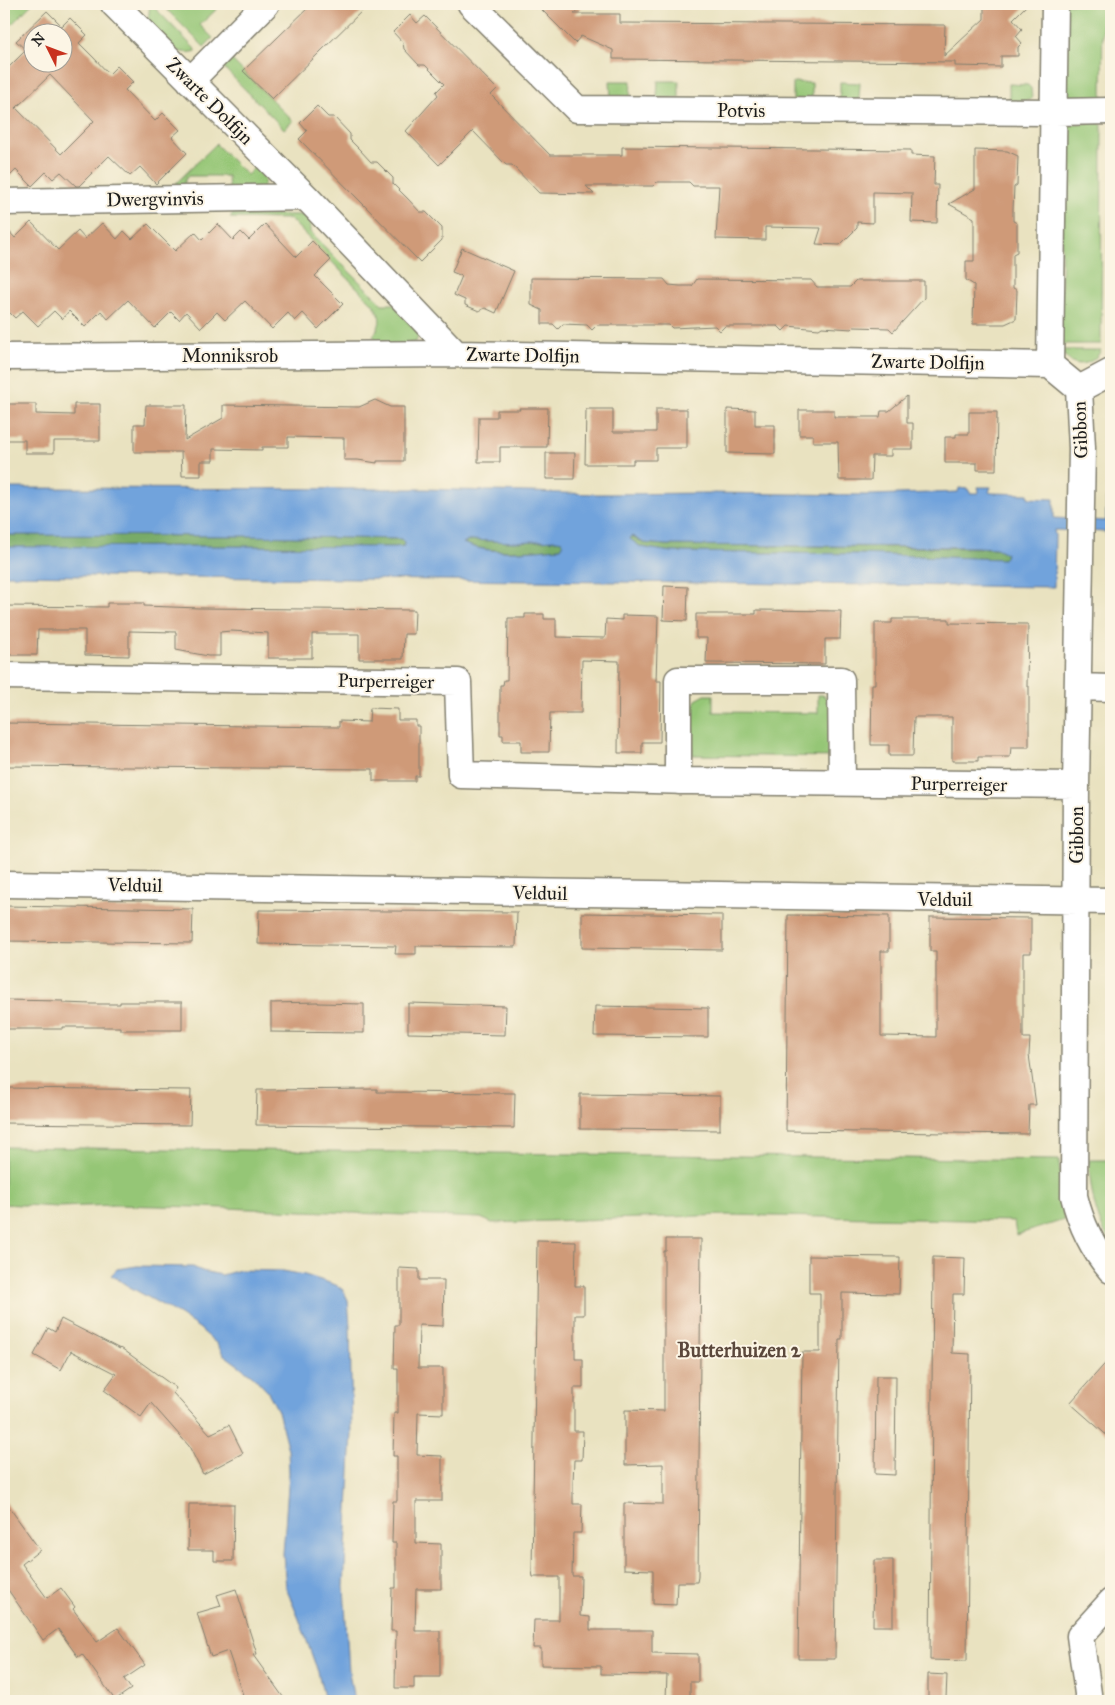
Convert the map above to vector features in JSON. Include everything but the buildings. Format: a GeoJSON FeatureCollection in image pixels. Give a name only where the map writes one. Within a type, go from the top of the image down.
{"type":"FeatureCollection","features":[{"type":"Feature","properties":{"kind":"street"},"geometry":{"type":"LineString","coordinates":[[190,81],[266,4]]}},
{"type":"Feature","properties":{"kind":"street","name":"Potvis"},"geometry":{"type":"LineString","coordinates":[[471,4],[577,109],[1055,112]]}},
{"type":"Feature","properties":{"kind":"street"},"geometry":{"type":"LineString","coordinates":[[1050,365],[1055,4]]}},
{"type":"Feature","properties":{"kind":"street","name":"Zwarte Dolfijn"},"geometry":{"type":"LineString","coordinates":[[123,7],[190,81],[306,197],[456,354],[1050,365]]}},
{"type":"Feature","properties":{"kind":"street"},"geometry":{"type":"LineString","coordinates":[[1055,112],[1111,111]]}},
{"type":"Feature","properties":{"kind":"street","name":"Dwergvinvis"},"geometry":{"type":"LineString","coordinates":[[4,202],[306,197]]}},
{"type":"Feature","properties":{"kind":"street","name":"Monniksrob"},"geometry":{"type":"LineString","coordinates":[[4,357],[456,354]]}},
{"type":"Feature","properties":{"kind":"street","name":"Gibbon"},"geometry":{"type":"LineString","coordinates":[[1050,365],[1079,389],[1082,448],[1076,785],[1074,1196],[1084,1228],[1094,1248],[1111,1270]]}},
{"type":"Feature","properties":{"kind":"street","name":"Gibbon"},"geometry":{"type":"LineString","coordinates":[[1079,389],[1111,372]]}},
{"type":"Feature","properties":{"kind":"street","name":"Purperreiger"},"geometry":{"type":"LineString","coordinates":[[4,676],[458,682],[461,775],[678,781],[1076,785]]}},
{"type":"Feature","properties":{"kind":"street"},"geometry":{"type":"LineString","coordinates":[[678,781],[678,680],[841,680],[842,782]]}},
{"type":"Feature","properties":{"kind":"street"},"geometry":{"type":"LineString","coordinates":[[1078,688],[1111,688]]}},
{"type":"Feature","properties":{"kind":"street","name":"Velduil"},"geometry":{"type":"LineString","coordinates":[[4,884],[1111,901]]}},
{"type":"Feature","properties":{"kind":"street"},"geometry":{"type":"LineString","coordinates":[[1089,1701],[1080,1636],[1111,1602]]}},
{"type":"Feature","properties":{"kind":"green space"},"geometry":{"type":"Polygon","coordinates":[[[4,4],[32,4],[4,32],[4,4]]]}},
{"type":"Feature","properties":{"kind":"green space"},"geometry":{"type":"Polygon","coordinates":[[[150,4],[197,51],[181,52],[174,49],[164,40],[148,20],[150,4]]]}},
{"type":"Feature","properties":{"kind":"green space"},"geometry":{"type":"Polygon","coordinates":[[[161,4],[222,4],[200,25],[213,38],[204,47],[161,4]]]}},
{"type":"Feature","properties":{"kind":"green space"},"geometry":{"type":"Polygon","coordinates":[[[1063,4],[1103,4],[1102,100],[1064,102],[1063,4]]]}},
{"type":"Feature","properties":{"kind":"green space"},"geometry":{"type":"Polygon","coordinates":[[[230,58],[293,121],[284,129],[222,66],[230,58]]]}},
{"type":"Feature","properties":{"kind":"green space"},"geometry":{"type":"Polygon","coordinates":[[[610,81],[631,81],[630,98],[611,98],[610,81]]]}},
{"type":"Feature","properties":{"kind":"green space"},"geometry":{"type":"Polygon","coordinates":[[[658,81],[679,81],[679,98],[657,98],[658,81]]]}},
{"type":"Feature","properties":{"kind":"green space"},"geometry":{"type":"Polygon","coordinates":[[[793,82],[812,83],[812,100],[793,100],[793,82]]]}},
{"type":"Feature","properties":{"kind":"green space"},"geometry":{"type":"Polygon","coordinates":[[[840,82],[860,83],[859,100],[840,100],[840,82]]]}},
{"type":"Feature","properties":{"kind":"green space"},"geometry":{"type":"Polygon","coordinates":[[[1009,84],[1028,85],[1031,88],[1032,99],[1009,102],[1009,84]]]}},
{"type":"Feature","properties":{"kind":"green space"},"geometry":{"type":"Polygon","coordinates":[[[1099,122],[1102,125],[1101,344],[1061,344],[1062,125],[1099,122]]]}},
{"type":"Feature","properties":{"kind":"green space"},"geometry":{"type":"Polygon","coordinates":[[[216,144],[247,175],[257,165],[264,176],[262,189],[229,194],[228,176],[188,176],[185,180],[184,194],[165,194],[216,144]]]}},
{"type":"Feature","properties":{"kind":"green space"},"geometry":{"type":"Polygon","coordinates":[[[232,214],[302,215],[310,219],[310,232],[382,304],[394,304],[417,329],[418,336],[416,342],[383,348],[373,336],[380,320],[373,304],[290,219],[230,218],[232,214]]]}},
{"type":"Feature","properties":{"kind":"green space"},"geometry":{"type":"Polygon","coordinates":[[[1062,350],[1101,350],[1092,360],[1081,364],[1070,361],[1062,350]]]}},
{"type":"Feature","properties":{"kind":"green space"},"geometry":{"type":"Polygon","coordinates":[[[4,535],[401,539],[404,541],[404,546],[4,547],[4,535]]]}},
{"type":"Feature","properties":{"kind":"green space"},"geometry":{"type":"Polygon","coordinates":[[[632,536],[644,543],[666,545],[996,548],[1006,553],[1003,559],[857,554],[671,552],[641,547],[630,539],[632,536]]]}},
{"type":"Feature","properties":{"kind":"green space"},"geometry":{"type":"Polygon","coordinates":[[[470,540],[514,542],[557,540],[562,541],[563,545],[562,548],[498,550],[474,547],[463,543],[470,540]]]}},
{"type":"Feature","properties":{"kind":"green space"},"geometry":{"type":"Polygon","coordinates":[[[705,695],[713,695],[713,712],[818,713],[818,695],[823,695],[835,706],[836,757],[692,755],[694,704],[696,700],[705,695]]]}},
{"type":"Feature","properties":{"kind":"green space"},"geometry":{"type":"Polygon","coordinates":[[[4,1147],[1059,1160],[1064,1220],[1016,1235],[1014,1221],[727,1215],[492,1223],[481,1218],[199,1207],[116,1205],[58,1207],[4,1204],[4,1147]]]}},
{"type":"Feature","properties":{"kind":"green space"},"geometry":{"type":"Polygon","coordinates":[[[1089,1160],[1111,1160],[1111,1244],[1094,1204],[1089,1160]]]}},
{"type":"Feature","properties":{"kind":"water"},"geometry":{"type":"Polygon","coordinates":[[[978,487],[991,487],[989,492],[992,493],[1028,494],[1029,498],[1054,499],[1054,518],[1106,521],[1106,498],[1111,498],[1111,587],[1106,532],[1054,530],[1054,587],[4,575],[4,547],[395,547],[404,546],[404,542],[401,539],[248,536],[4,535],[4,488],[425,489],[598,494],[870,495],[958,492],[959,488],[968,489],[970,493],[978,493],[978,487]],[[632,536],[630,539],[641,547],[671,552],[857,554],[1003,559],[1006,553],[996,548],[977,547],[666,545],[644,543],[632,536]],[[470,540],[463,543],[486,550],[498,551],[561,548],[563,545],[562,541],[557,540],[514,542],[470,540]]]}},
{"type":"Feature","properties":{"kind":"water"},"geometry":{"type":"Polygon","coordinates":[[[137,1266],[193,1267],[222,1275],[240,1270],[283,1271],[305,1275],[336,1285],[343,1290],[348,1300],[352,1433],[344,1587],[349,1672],[354,1701],[325,1701],[318,1672],[286,1588],[283,1554],[289,1473],[288,1450],[278,1411],[268,1392],[253,1376],[223,1354],[217,1344],[199,1328],[111,1275],[117,1269],[137,1266]]]}},
{"type":"Feature","properties":{"kind":"district","name":"Butterhuizen 2"},"geometry":{"type":"Point","coordinates":[739,1350]}}]}
